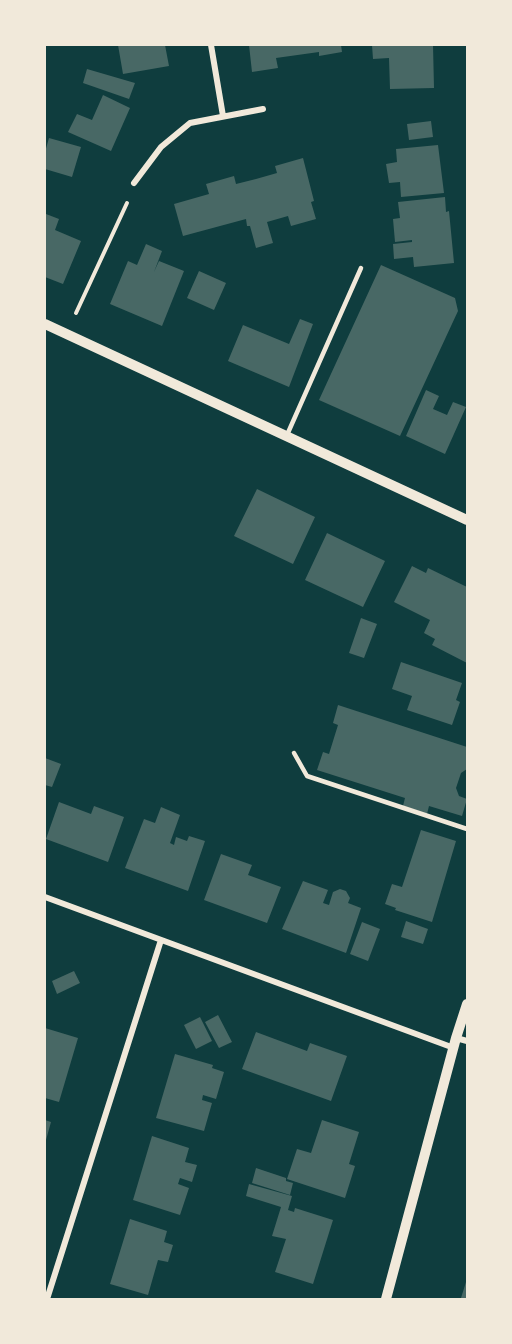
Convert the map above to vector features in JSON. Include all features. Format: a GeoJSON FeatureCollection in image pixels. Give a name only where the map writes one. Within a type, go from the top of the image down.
{"type":"FeatureCollection","features":[{"type":"Feature","properties":{"kind":"street"},"geometry":{"type":"LineString","coordinates":[[211,45],[223,116]]}},
{"type":"Feature","properties":{"kind":"street"},"geometry":{"type":"LineString","coordinates":[[134,183],[161,147],[190,123],[263,109]]}},
{"type":"Feature","properties":{"kind":"street"},"geometry":{"type":"LineString","coordinates":[[45,324],[467,520]]}},
{"type":"Feature","properties":{"kind":"street"},"geometry":{"type":"LineString","coordinates":[[45,897],[161,940],[459,1042]]}},
{"type":"Feature","properties":{"kind":"street"},"geometry":{"type":"LineString","coordinates":[[47,1299],[161,940]]}},
{"type":"Feature","properties":{"kind":"street"},"geometry":{"type":"LineString","coordinates":[[386,1299],[459,1042],[467,1005]]}},
{"type":"Feature","properties":{"kind":"lane"},"geometry":{"type":"LineString","coordinates":[[287,435],[361,268]]}},
{"type":"Feature","properties":{"kind":"lane"},"geometry":{"type":"LineString","coordinates":[[294,753],[307,776],[467,829]]}},
{"type":"Feature","properties":{"kind":"path"},"geometry":{"type":"LineString","coordinates":[[67,333],[134,183]]}},
{"type":"Feature","properties":{"kind":"building"},"geometry":{"type":"Polygon","coordinates":[[[118,45],[165,45],[169,66],[123,74],[118,45]]]}},
{"type":"Feature","properties":{"kind":"building"},"geometry":{"type":"Polygon","coordinates":[[[249,45],[341,45],[342,52],[319,56],[319,52],[276,58],[278,68],[252,72],[249,45]]]}},
{"type":"Feature","properties":{"kind":"building"},"geometry":{"type":"Polygon","coordinates":[[[372,45],[433,45],[434,88],[390,89],[389,58],[373,59],[372,45]]]}},
{"type":"Feature","properties":{"kind":"building"},"geometry":{"type":"Polygon","coordinates":[[[87,69],[135,83],[129,99],[83,83],[87,69]]]}},
{"type":"Feature","properties":{"kind":"building"},"geometry":{"type":"Polygon","coordinates":[[[103,95],[130,108],[111,151],[68,132],[77,114],[92,120],[103,95]]]}},
{"type":"Feature","properties":{"kind":"building"},"geometry":{"type":"Polygon","coordinates":[[[431,121],[433,137],[409,140],[407,124],[431,121]]]}},
{"type":"Feature","properties":{"kind":"building"},"geometry":{"type":"Polygon","coordinates":[[[49,138],[81,147],[72,177],[45,169],[45,152],[49,138]]]}},
{"type":"Feature","properties":{"kind":"building"},"geometry":{"type":"Polygon","coordinates":[[[438,145],[444,193],[401,197],[400,182],[389,183],[386,164],[397,162],[396,149],[438,145]]]}},
{"type":"Feature","properties":{"kind":"building"},"geometry":{"type":"Polygon","coordinates":[[[303,158],[316,219],[291,226],[288,216],[267,222],[273,243],[256,248],[246,219],[183,236],[174,204],[209,194],[206,184],[234,176],[236,184],[256,179],[277,173],[275,166],[303,158]]]}},
{"type":"Feature","properties":{"kind":"building"},"geometry":{"type":"Polygon","coordinates":[[[445,197],[446,212],[449,211],[454,263],[414,267],[413,257],[394,259],[393,244],[412,242],[412,240],[395,242],[393,219],[400,218],[398,202],[445,197]]]}},
{"type":"Feature","properties":{"kind":"building"},"geometry":{"type":"Polygon","coordinates":[[[46,214],[59,219],[55,230],[81,241],[63,284],[45,277],[46,214]]]}},
{"type":"Feature","properties":{"kind":"building"},"geometry":{"type":"Polygon","coordinates":[[[146,244],[162,251],[154,272],[159,261],[184,271],[162,326],[110,304],[128,261],[137,265],[146,244]]]}},
{"type":"Feature","properties":{"kind":"building"},"geometry":{"type":"Polygon","coordinates":[[[381,265],[455,298],[458,311],[400,436],[319,400],[381,265]]]}},
{"type":"Feature","properties":{"kind":"building"},"geometry":{"type":"Polygon","coordinates":[[[199,271],[226,283],[214,310],[187,298],[199,271]]]}},
{"type":"Feature","properties":{"kind":"building"},"geometry":{"type":"Polygon","coordinates":[[[300,319],[313,324],[289,387],[228,361],[243,325],[289,344],[300,319]]]}},
{"type":"Feature","properties":{"kind":"building"},"geometry":{"type":"Polygon","coordinates":[[[426,390],[439,396],[433,409],[447,415],[453,402],[466,407],[445,454],[406,436],[426,390]]]}},
{"type":"Feature","properties":{"kind":"building"},"geometry":{"type":"Polygon","coordinates":[[[257,489],[315,517],[293,564],[234,536],[257,489]]]}},
{"type":"Feature","properties":{"kind":"building"},"geometry":{"type":"Polygon","coordinates":[[[327,533],[385,561],[363,607],[305,580],[327,533]]]}},
{"type":"Feature","properties":{"kind":"building"},"geometry":{"type":"Polygon","coordinates":[[[412,566],[426,573],[428,568],[467,587],[467,663],[432,645],[435,639],[424,633],[430,620],[394,602],[412,566]]]}},
{"type":"Feature","properties":{"kind":"building"},"geometry":{"type":"Polygon","coordinates":[[[361,618],[377,624],[364,658],[349,653],[361,618]]]}},
{"type":"Feature","properties":{"kind":"building"},"geometry":{"type":"Polygon","coordinates":[[[401,662],[462,683],[456,700],[460,702],[452,725],[407,710],[412,696],[392,689],[401,662]]]}},
{"type":"Feature","properties":{"kind":"building"},"geometry":{"type":"Polygon","coordinates":[[[338,705],[467,747],[467,769],[461,773],[456,788],[459,796],[467,799],[462,816],[429,806],[427,814],[403,806],[405,798],[317,770],[323,752],[329,754],[338,725],[333,723],[338,705]]]}},
{"type":"Feature","properties":{"kind":"building"},"geometry":{"type":"Polygon","coordinates":[[[45,758],[61,764],[52,787],[45,785],[45,758]]]}},
{"type":"Feature","properties":{"kind":"building"},"geometry":{"type":"Polygon","coordinates":[[[59,802],[91,814],[94,806],[124,817],[108,862],[46,839],[59,802]]]}},
{"type":"Feature","properties":{"kind":"building"},"geometry":{"type":"Polygon","coordinates":[[[161,807],[180,815],[170,843],[174,845],[176,837],[187,841],[189,836],[205,841],[188,891],[125,868],[144,819],[155,823],[161,807]]]}},
{"type":"Feature","properties":{"kind":"building"},"geometry":{"type":"Polygon","coordinates":[[[421,830],[456,841],[432,922],[395,910],[396,908],[385,904],[392,884],[402,887],[421,830]]]}},
{"type":"Feature","properties":{"kind":"building"},"geometry":{"type":"Polygon","coordinates":[[[221,854],[252,865],[248,875],[281,887],[267,923],[204,900],[221,854]]]}},
{"type":"Feature","properties":{"kind":"building"},"geometry":{"type":"Polygon","coordinates":[[[303,881],[328,890],[323,903],[329,905],[333,892],[340,889],[346,891],[350,898],[348,903],[361,908],[346,953],[282,929],[303,881]]]}},
{"type":"Feature","properties":{"kind":"building"},"geometry":{"type":"Polygon","coordinates":[[[406,921],[428,929],[423,944],[401,937],[406,921]]]}},
{"type":"Feature","properties":{"kind":"building"},"geometry":{"type":"Polygon","coordinates":[[[362,922],[380,929],[368,961],[350,954],[362,922]]]}},
{"type":"Feature","properties":{"kind":"building"},"geometry":{"type":"Polygon","coordinates":[[[74,971],[80,983],[57,994],[52,981],[74,971]]]}},
{"type":"Feature","properties":{"kind":"building"},"geometry":{"type":"Polygon","coordinates":[[[218,1015],[232,1042],[219,1048],[205,1022],[218,1015]]]}},
{"type":"Feature","properties":{"kind":"building"},"geometry":{"type":"Polygon","coordinates":[[[200,1017],[212,1041],[196,1049],[184,1025],[200,1017]]]}},
{"type":"Feature","properties":{"kind":"building"},"geometry":{"type":"Polygon","coordinates":[[[45,1028],[78,1038],[59,1102],[45,1098],[45,1028]]]}},
{"type":"Feature","properties":{"kind":"building"},"geometry":{"type":"Polygon","coordinates":[[[256,1032],[307,1051],[310,1043],[347,1056],[331,1101],[242,1069],[256,1032]]]}},
{"type":"Feature","properties":{"kind":"building"},"geometry":{"type":"Polygon","coordinates":[[[175,1054],[213,1065],[212,1068],[224,1072],[216,1099],[203,1095],[202,1100],[212,1103],[204,1131],[156,1118],[175,1054]]]}},
{"type":"Feature","properties":{"kind":"building"},"geometry":{"type":"Polygon","coordinates":[[[45,1120],[51,1122],[46,1140],[45,1140],[45,1120]]]}},
{"type":"Feature","properties":{"kind":"building"},"geometry":{"type":"Polygon","coordinates":[[[322,1120],[359,1132],[349,1164],[355,1166],[345,1198],[287,1179],[297,1149],[311,1153],[322,1120]]]}},
{"type":"Feature","properties":{"kind":"building"},"geometry":{"type":"Polygon","coordinates":[[[152,1136],[189,1148],[185,1162],[197,1165],[192,1182],[180,1178],[178,1184],[189,1188],[180,1215],[133,1200],[152,1136]]]}},
{"type":"Feature","properties":{"kind":"building"},"geometry":{"type":"Polygon","coordinates":[[[256,1168],[286,1178],[286,1181],[293,1183],[290,1195],[252,1183],[256,1168]]]}},
{"type":"Feature","properties":{"kind":"building"},"geometry":{"type":"Polygon","coordinates":[[[249,1184],[292,1196],[288,1210],[294,1212],[295,1208],[333,1220],[313,1284],[275,1272],[286,1239],[272,1236],[281,1207],[246,1196],[249,1184]]]}},
{"type":"Feature","properties":{"kind":"building"},"geometry":{"type":"Polygon","coordinates":[[[130,1219],[167,1231],[164,1242],[173,1245],[168,1262],[158,1260],[148,1295],[110,1284],[130,1219]]]}},
{"type":"Feature","properties":{"kind":"building"},"geometry":{"type":"Polygon","coordinates":[[[466,1282],[467,1299],[464,1299],[461,1298],[466,1282]]]}}]}
